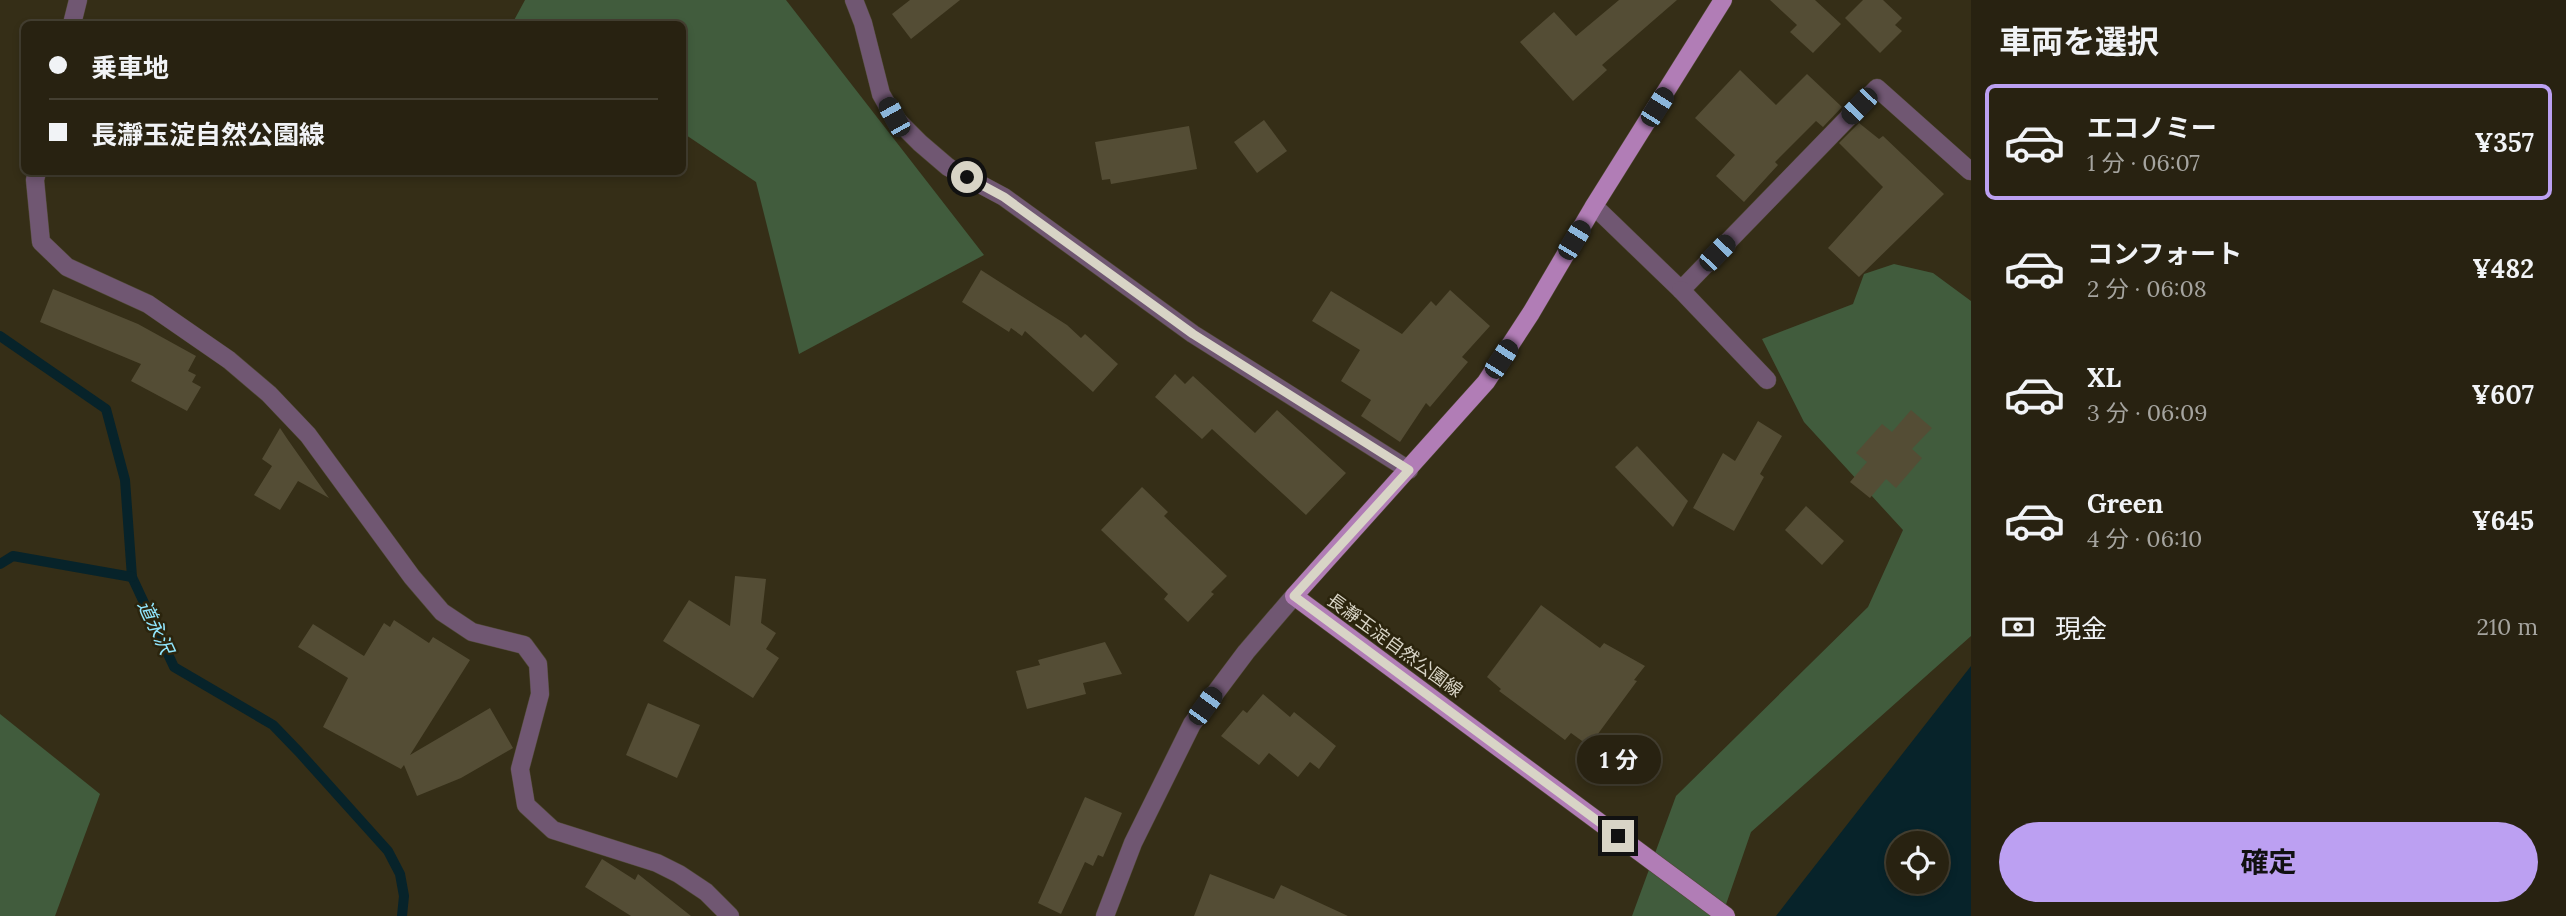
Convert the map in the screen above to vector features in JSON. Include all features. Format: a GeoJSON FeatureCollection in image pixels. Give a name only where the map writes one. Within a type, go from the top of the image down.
{"type":"FeatureCollection","features":[{"type":"Feature","properties":{"kind":"main road","name":"長瀞玉淀自然公園線"},"geometry":{"type":"LineString","coordinates":[[1723,0],[1486,382],[1294,596],[1726,916]]}},
{"type":"Feature","properties":{"kind":"street"},"geometry":{"type":"LineString","coordinates":[[73,21],[78,0]]}},
{"type":"Feature","properties":{"kind":"street"},"geometry":{"type":"LineString","coordinates":[[854,0],[863,23],[881,94],[894,117],[948,167],[1004,197],[1193,334],[1409,470]]}},
{"type":"Feature","properties":{"kind":"street"},"geometry":{"type":"LineString","coordinates":[[1681,290],[1877,88],[1970,171]]}},
{"type":"Feature","properties":{"kind":"street"},"geometry":{"type":"LineString","coordinates":[[36,175],[41,242],[67,267],[148,304],[229,360],[269,394],[308,435],[404,567],[442,612],[472,632],[524,645],[538,664],[540,694],[520,769],[526,805],[553,830],[657,863],[679,874],[706,892],[730,916]]}},
{"type":"Feature","properties":{"kind":"street"},"geometry":{"type":"LineString","coordinates":[[1594,206],[1681,290],[1767,380]]}},
{"type":"Feature","properties":{"kind":"street"},"geometry":{"type":"LineString","coordinates":[[1105,916],[1133,843],[1192,723],[1245,652],[1294,596]]}},
{"type":"Feature","properties":{"kind":"green space"},"geometry":{"type":"Polygon","coordinates":[[[525,0],[786,0],[984,255],[799,354],[756,182],[686,135],[686,21],[514,21],[525,0]]]}},
{"type":"Feature","properties":{"kind":"green space"},"geometry":{"type":"Polygon","coordinates":[[[1894,264],[1933,273],[1971,301],[1971,636],[1751,832],[1722,916],[1632,916],[1676,796],[1868,607],[1903,530],[1804,422],[1762,339],[1853,304],[1864,274],[1894,264]]]}},
{"type":"Feature","properties":{"kind":"green space"},"geometry":{"type":"Polygon","coordinates":[[[0,714],[100,794],[55,916],[0,916],[0,714]]]}},
{"type":"Feature","properties":{"kind":"water"},"geometry":{"type":"Polygon","coordinates":[[[1971,666],[1971,916],[1776,916],[1971,666]]]}},
{"type":"Feature","properties":{"kind":"building"},"geometry":{"type":"Polygon","coordinates":[[[910,0],[960,0],[911,39],[892,14],[910,0]]]}},
{"type":"Feature","properties":{"kind":"building"},"geometry":{"type":"Polygon","coordinates":[[[1619,0],[1677,0],[1602,65],[1607,70],[1573,101],[1520,42],[1554,12],[1576,36],[1619,0]]]}},
{"type":"Feature","properties":{"kind":"building"},"geometry":{"type":"Polygon","coordinates":[[[1770,0],[1815,0],[1841,24],[1813,53],[1790,32],[1797,25],[1770,0]]]}},
{"type":"Feature","properties":{"kind":"building"},"geometry":{"type":"Polygon","coordinates":[[[1863,0],[1883,0],[1902,18],[1895,25],[1902,31],[1880,53],[1845,18],[1863,0]]]}},
{"type":"Feature","properties":{"kind":"building"},"geometry":{"type":"Polygon","coordinates":[[[1740,70],[1776,105],[1807,74],[1842,107],[1823,127],[1816,121],[1775,162],[1778,165],[1744,202],[1716,176],[1735,155],[1695,118],[1740,70]]]}},
{"type":"Feature","properties":{"kind":"building"},"geometry":{"type":"Polygon","coordinates":[[[1264,120],[1287,151],[1257,173],[1234,142],[1264,120]]]}},
{"type":"Feature","properties":{"kind":"building"},"geometry":{"type":"Polygon","coordinates":[[[1859,123],[1879,139],[1883,136],[1944,194],[1859,277],[1828,248],[1883,187],[1839,143],[1859,123]]]}},
{"type":"Feature","properties":{"kind":"building"},"geometry":{"type":"Polygon","coordinates":[[[1189,126],[1197,169],[1111,184],[1110,179],[1102,180],[1095,142],[1189,126]]]}},
{"type":"Feature","properties":{"kind":"building"},"geometry":{"type":"Polygon","coordinates":[[[981,270],[1067,325],[1081,338],[1085,334],[1118,364],[1093,392],[1025,331],[1022,336],[1011,328],[1009,332],[962,302],[981,270]]]}},
{"type":"Feature","properties":{"kind":"building"},"geometry":{"type":"Polygon","coordinates":[[[53,289],[138,324],[196,356],[188,371],[196,375],[192,382],[201,387],[187,411],[131,381],[141,364],[40,322],[53,289]]]}},
{"type":"Feature","properties":{"kind":"building"},"geometry":{"type":"Polygon","coordinates":[[[1450,290],[1490,326],[1462,357],[1468,362],[1430,407],[1426,403],[1400,442],[1361,416],[1371,400],[1341,381],[1360,350],[1312,321],[1331,291],[1402,334],[1431,301],[1436,306],[1450,290]]]}},
{"type":"Feature","properties":{"kind":"building"},"geometry":{"type":"Polygon","coordinates":[[[1175,374],[1185,384],[1193,376],[1255,433],[1277,410],[1346,473],[1306,515],[1212,429],[1202,439],[1155,397],[1175,374]]]}},
{"type":"Feature","properties":{"kind":"building"},"geometry":{"type":"Polygon","coordinates":[[[1911,410],[1932,428],[1912,449],[1922,458],[1896,488],[1886,479],[1870,498],[1850,482],[1867,462],[1856,453],[1882,424],[1892,432],[1911,410]]]}},
{"type":"Feature","properties":{"kind":"building"},"geometry":{"type":"Polygon","coordinates":[[[1758,421],[1782,436],[1760,474],[1764,477],[1734,531],[1693,508],[1723,453],[1735,461],[1758,421]]]}},
{"type":"Feature","properties":{"kind":"building"},"geometry":{"type":"Polygon","coordinates":[[[280,428],[329,498],[298,481],[280,510],[254,495],[272,466],[262,459],[280,428]]]}},
{"type":"Feature","properties":{"kind":"building"},"geometry":{"type":"Polygon","coordinates":[[[1637,446],[1688,501],[1673,527],[1615,467],[1637,446]]]}},
{"type":"Feature","properties":{"kind":"building"},"geometry":{"type":"Polygon","coordinates":[[[1142,487],[1168,512],[1164,516],[1227,576],[1188,622],[1164,599],[1168,594],[1101,530],[1142,487]]]}},
{"type":"Feature","properties":{"kind":"building"},"geometry":{"type":"Polygon","coordinates":[[[1806,506],[1844,541],[1822,565],[1785,530],[1806,506]]]}},
{"type":"Feature","properties":{"kind":"building"},"geometry":{"type":"Polygon","coordinates":[[[735,576],[766,579],[761,623],[776,633],[766,649],[779,658],[753,698],[663,641],[689,600],[730,626],[735,576]]]}},
{"type":"Feature","properties":{"kind":"building"},"geometry":{"type":"Polygon","coordinates":[[[1541,605],[1600,648],[1604,643],[1645,666],[1589,746],[1571,733],[1565,740],[1499,691],[1501,689],[1487,677],[1541,605]]]}},
{"type":"Feature","properties":{"kind":"building"},"geometry":{"type":"Polygon","coordinates":[[[394,620],[429,643],[433,637],[470,660],[410,755],[490,708],[513,748],[461,778],[417,796],[404,765],[401,769],[323,727],[348,678],[298,647],[313,624],[364,656],[384,623],[390,627],[394,620]]]}},
{"type":"Feature","properties":{"kind":"building"},"geometry":{"type":"Polygon","coordinates":[[[1105,642],[1122,674],[1083,683],[1086,694],[1027,709],[1016,671],[1040,665],[1038,660],[1105,642]]]}},
{"type":"Feature","properties":{"kind":"building"},"geometry":{"type":"Polygon","coordinates":[[[1263,694],[1290,717],[1294,712],[1336,746],[1319,769],[1310,762],[1298,777],[1269,753],[1259,765],[1221,736],[1243,710],[1247,713],[1263,694]]]}},
{"type":"Feature","properties":{"kind":"building"},"geometry":{"type":"Polygon","coordinates":[[[648,703],[700,725],[677,778],[626,755],[648,703]]]}},
{"type":"Feature","properties":{"kind":"building"},"geometry":{"type":"Polygon","coordinates":[[[1085,797],[1122,813],[1103,857],[1098,855],[1093,866],[1085,862],[1061,914],[1038,903],[1085,797]]]}},
{"type":"Feature","properties":{"kind":"building"},"geometry":{"type":"Polygon","coordinates":[[[602,859],[635,880],[638,874],[691,916],[631,916],[585,887],[602,859]]]}},
{"type":"Feature","properties":{"kind":"building"},"geometry":{"type":"Polygon","coordinates":[[[1210,874],[1274,899],[1281,885],[1348,916],[1194,916],[1210,874]]]}},
{"type":"Feature","properties":{"kind":"waterway","name":"道永沢"},"geometry":{"type":"LineString","coordinates":[[0,336],[106,409],[125,480],[132,577],[174,667],[273,725],[299,752],[388,851],[400,874],[404,896],[402,916]]}},
{"type":"Feature","properties":{"kind":"waterway"},"geometry":{"type":"LineString","coordinates":[[0,564],[13,556],[132,577]]}},
{"type":"Feature","properties":{"kind":"route"},"geometry":{"type":"LineString","coordinates":[[967,177],[1004,197],[1193,334],[1409,470],[1294,596],[1618,836]]}}]}
